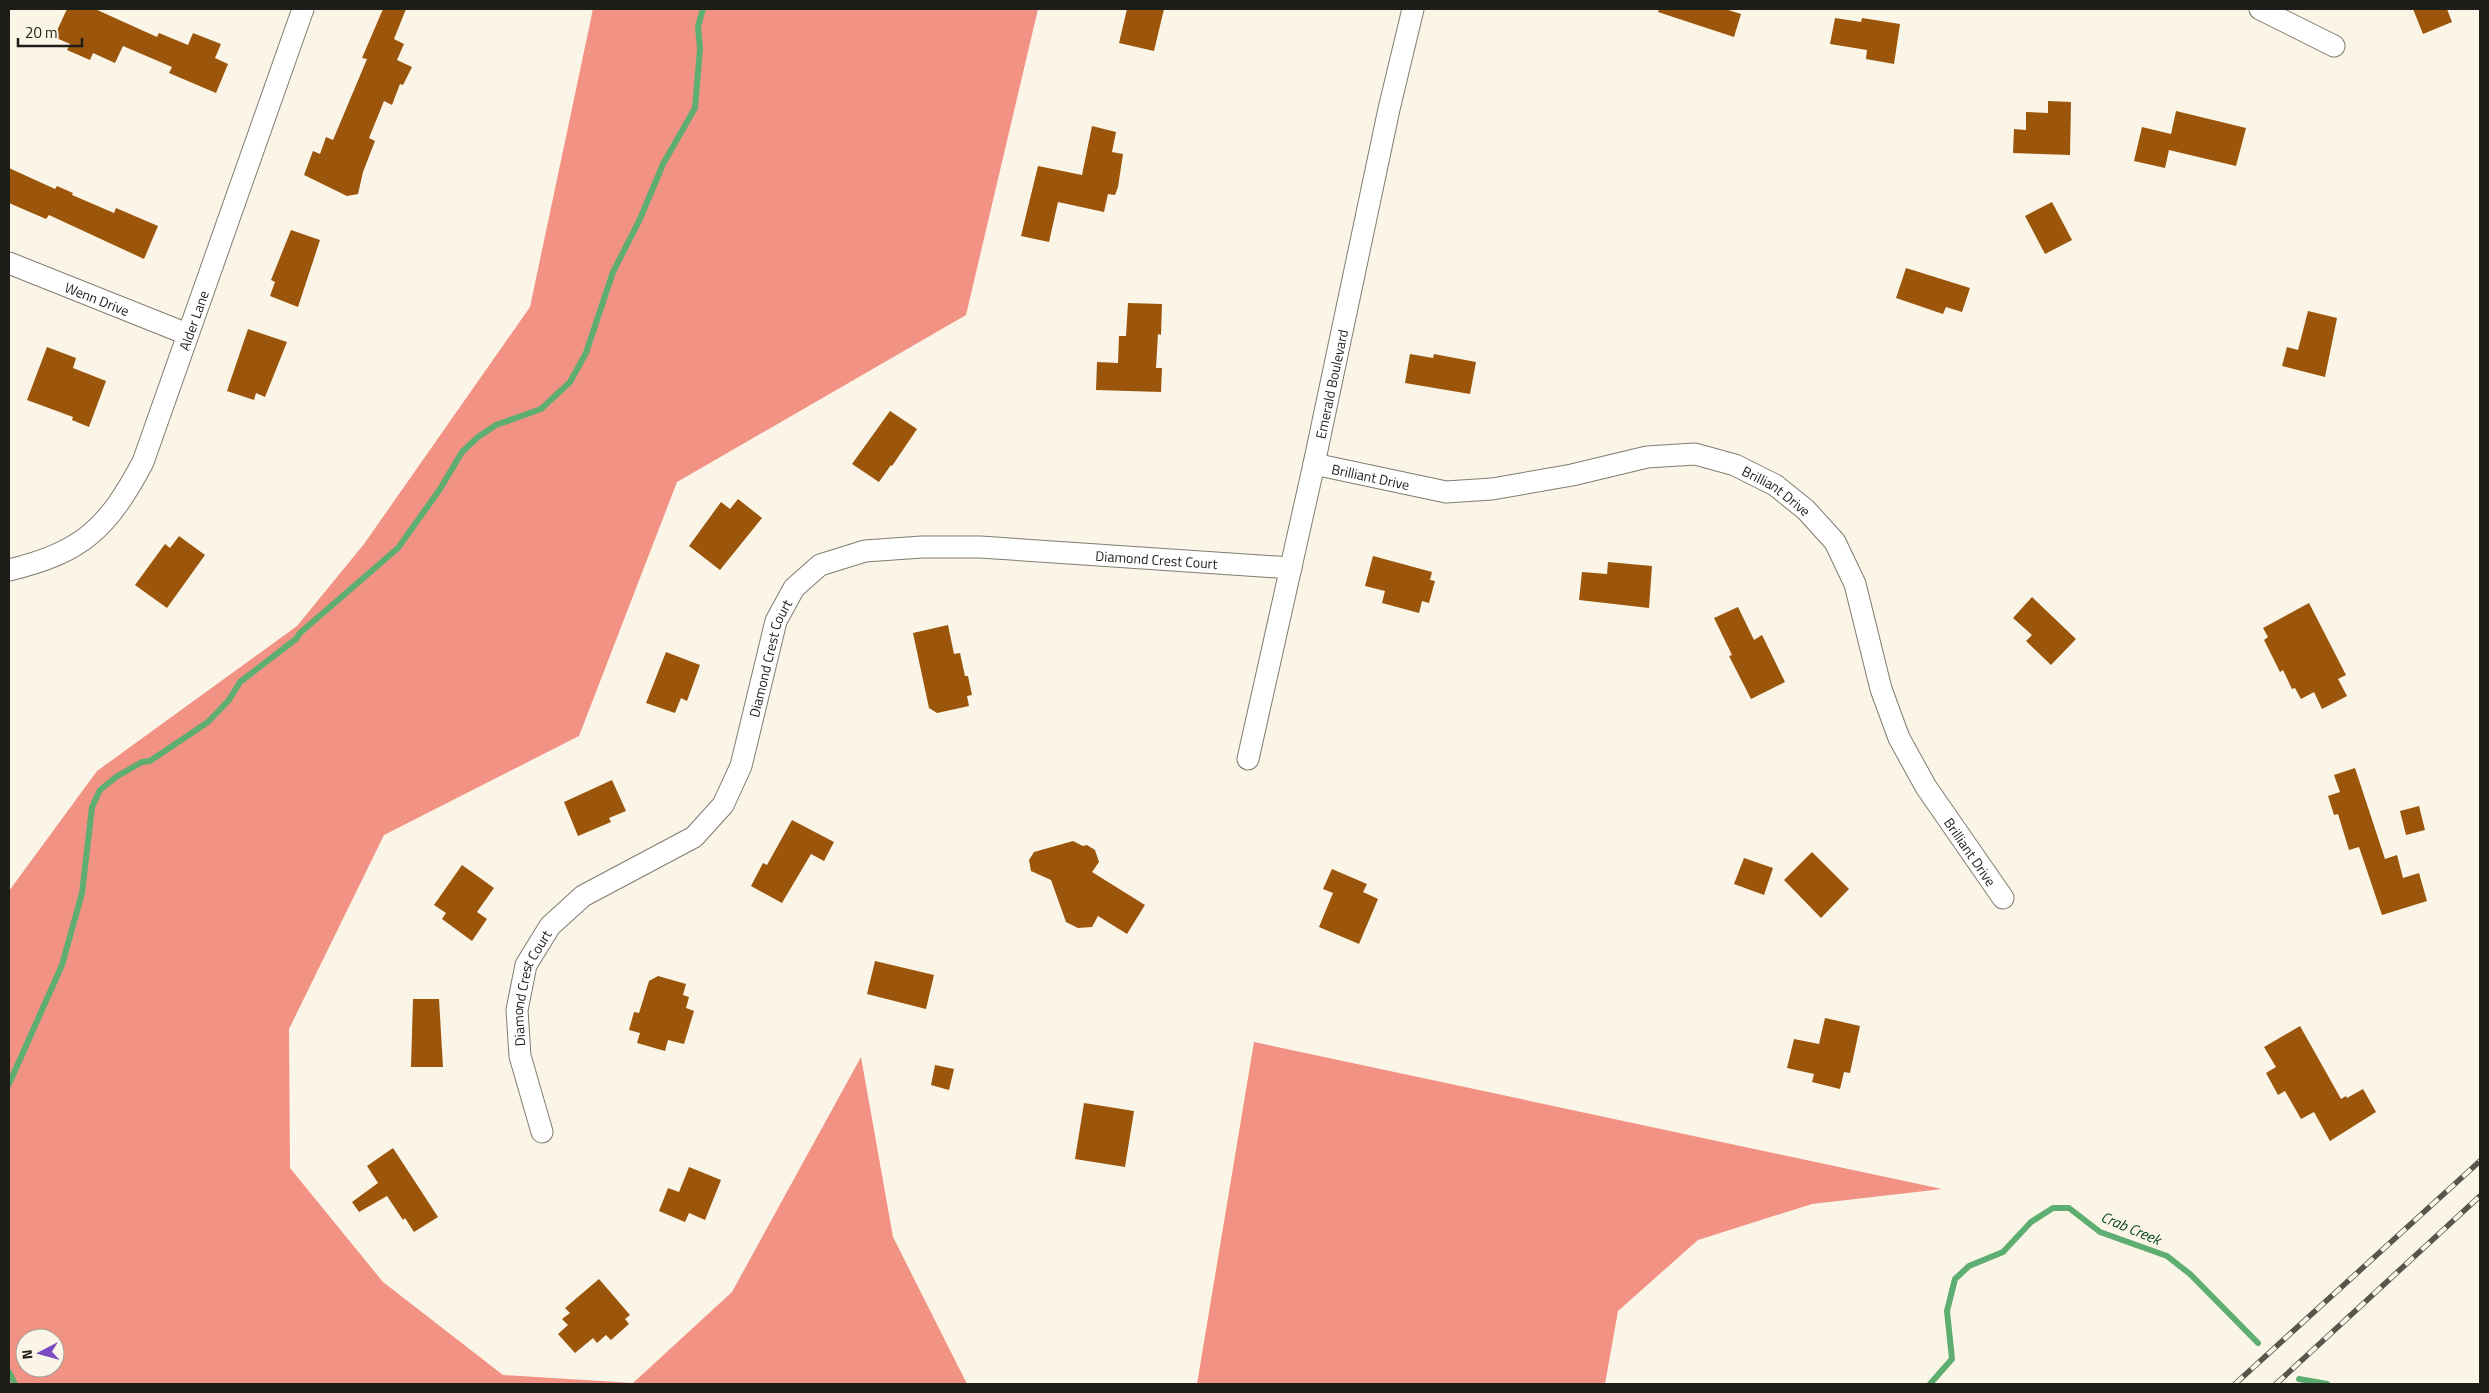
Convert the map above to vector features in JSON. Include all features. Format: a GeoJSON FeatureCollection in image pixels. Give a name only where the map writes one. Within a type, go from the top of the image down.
{"type":"FeatureCollection","features":[{"type":"Feature","properties":{"kind":"street","name":"Alder Lane"},"geometry":{"type":"LineString","coordinates":[[9,570],[56,557],[83,541],[105,521],[126,493],[143,462],[303,9]]}},
{"type":"Feature","properties":{"kind":"street","name":"Emerald Boulevard"},"geometry":{"type":"LineString","coordinates":[[1248,758],[1314,464],[1387,119],[1413,9]]}},
{"type":"Feature","properties":{"kind":"street"},"geometry":{"type":"LineString","coordinates":[[2260,9],[2334,46]]}},
{"type":"Feature","properties":{"kind":"street","name":"Wenn Drive"},"geometry":{"type":"LineString","coordinates":[[9,263],[187,334]]}},
{"type":"Feature","properties":{"kind":"street","name":"Brilliant Drive"},"geometry":{"type":"LineString","coordinates":[[1314,464],[1446,492],[1492,489],[1572,475],[1647,458],[1695,454],[1735,465],[1775,485],[1806,510],[1834,542],[1855,584],[1881,689],[1899,738],[1926,787],[2004,898]]}},
{"type":"Feature","properties":{"kind":"street","name":"Diamond Crest Court"},"geometry":{"type":"LineString","coordinates":[[542,1132],[520,1056],[517,1010],[526,965],[550,926],[583,896],[694,837],[723,806],[741,766],[776,620],[794,588],[820,565],[865,551],[922,547],[980,547],[1291,568]]}},
{"type":"Feature","properties":{"kind":"shaded area"},"geometry":{"type":"Polygon","coordinates":[[[593,9],[1038,9],[966,315],[677,482],[579,736],[384,835],[289,1029],[290,1168],[383,1282],[503,1375],[633,1383],[732,1292],[861,1057],[893,1237],[967,1384],[9,1384],[9,891],[97,771],[297,626],[364,544],[530,307],[593,9]]]}},
{"type":"Feature","properties":{"kind":"shaded area"},"geometry":{"type":"Polygon","coordinates":[[[1254,1042],[1942,1189],[1812,1204],[1698,1240],[1618,1311],[1605,1384],[1197,1384],[1254,1042]]]}},
{"type":"Feature","properties":{"kind":"building"},"geometry":{"type":"Polygon","coordinates":[[[67,9],[95,9],[157,37],[159,33],[188,45],[193,33],[221,44],[215,58],[228,64],[216,93],[169,73],[172,67],[123,46],[115,63],[93,53],[90,60],[67,50],[70,44],[54,37],[67,9]]]}},
{"type":"Feature","properties":{"kind":"building"},"geometry":{"type":"Polygon","coordinates":[[[383,9],[406,9],[394,39],[404,44],[397,60],[412,67],[403,85],[400,84],[392,105],[384,101],[369,138],[375,141],[363,172],[358,194],[347,196],[304,175],[313,151],[320,154],[326,137],[333,140],[367,59],[362,58],[383,9]]]}},
{"type":"Feature","properties":{"kind":"building"},"geometry":{"type":"Polygon","coordinates":[[[1127,9],[1164,9],[1154,51],[1119,43],[1127,9]]]}},
{"type":"Feature","properties":{"kind":"building"},"geometry":{"type":"Polygon","coordinates":[[[1659,9],[1725,9],[1741,14],[1734,37],[1658,12],[1659,9]]]}},
{"type":"Feature","properties":{"kind":"building"},"geometry":{"type":"Polygon","coordinates":[[[2413,9],[2447,9],[2452,22],[2423,34],[2413,9]]]}},
{"type":"Feature","properties":{"kind":"building"},"geometry":{"type":"Polygon","coordinates":[[[1835,18],[1861,22],[1862,18],[1900,24],[1894,64],[1866,59],[1867,50],[1830,44],[1835,18]]]}},
{"type":"Feature","properties":{"kind":"building"},"geometry":{"type":"Polygon","coordinates":[[[2048,101],[2071,102],[2070,155],[2013,153],[2014,129],[2026,130],[2026,112],[2048,113],[2048,101]]]}},
{"type":"Feature","properties":{"kind":"building"},"geometry":{"type":"Polygon","coordinates":[[[2176,111],[2246,128],[2236,166],[2169,150],[2165,168],[2134,161],[2142,127],[2171,134],[2176,111]]]}},
{"type":"Feature","properties":{"kind":"building"},"geometry":{"type":"Polygon","coordinates":[[[1092,126],[1116,132],[1112,152],[1123,154],[1115,195],[1108,194],[1104,212],[1058,202],[1049,242],[1021,236],[1038,166],[1082,175],[1092,126]]]}},
{"type":"Feature","properties":{"kind":"building"},"geometry":{"type":"Polygon","coordinates":[[[9,168],[55,189],[57,186],[73,193],[72,195],[114,213],[116,208],[158,226],[144,259],[49,215],[46,219],[9,203],[9,168]]]}},
{"type":"Feature","properties":{"kind":"building"},"geometry":{"type":"Polygon","coordinates":[[[2052,202],[2072,240],[2045,254],[2025,216],[2052,202]]]}},
{"type":"Feature","properties":{"kind":"building"},"geometry":{"type":"Polygon","coordinates":[[[291,230],[320,240],[298,307],[270,296],[275,282],[271,280],[291,230]]]}},
{"type":"Feature","properties":{"kind":"building"},"geometry":{"type":"Polygon","coordinates":[[[1906,268],[1970,288],[1962,312],[1946,307],[1943,314],[1896,298],[1906,268]]]}},
{"type":"Feature","properties":{"kind":"building"},"geometry":{"type":"Polygon","coordinates":[[[1128,303],[1162,304],[1161,335],[1158,334],[1156,368],[1162,368],[1161,392],[1096,390],[1097,362],[1118,363],[1119,336],[1126,336],[1128,303]]]}},
{"type":"Feature","properties":{"kind":"building"},"geometry":{"type":"Polygon","coordinates":[[[2308,311],[2337,318],[2325,377],[2282,366],[2287,347],[2298,350],[2308,311]]]}},
{"type":"Feature","properties":{"kind":"building"},"geometry":{"type":"Polygon","coordinates":[[[248,329],[287,342],[265,397],[256,393],[254,400],[227,391],[248,329]]]}},
{"type":"Feature","properties":{"kind":"building"},"geometry":{"type":"Polygon","coordinates":[[[47,347],[76,358],[73,368],[106,381],[89,427],[72,420],[73,417],[27,400],[47,347]]]}},
{"type":"Feature","properties":{"kind":"building"},"geometry":{"type":"Polygon","coordinates":[[[1410,354],[1433,358],[1434,354],[1476,362],[1470,394],[1405,383],[1410,354]]]}},
{"type":"Feature","properties":{"kind":"building"},"geometry":{"type":"Polygon","coordinates":[[[890,411],[917,429],[879,482],[852,464],[890,411]]]}},
{"type":"Feature","properties":{"kind":"building"},"geometry":{"type":"Polygon","coordinates":[[[738,499],[762,518],[720,570],[689,546],[721,502],[730,509],[738,499]]]}},
{"type":"Feature","properties":{"kind":"building"},"geometry":{"type":"Polygon","coordinates":[[[179,536],[205,555],[167,608],[135,585],[165,544],[170,548],[179,536]]]}},
{"type":"Feature","properties":{"kind":"building"},"geometry":{"type":"Polygon","coordinates":[[[1373,556],[1432,572],[1430,580],[1435,581],[1429,603],[1422,601],[1419,613],[1382,603],[1385,591],[1365,586],[1373,556]]]}},
{"type":"Feature","properties":{"kind":"building"},"geometry":{"type":"Polygon","coordinates":[[[1608,562],[1652,566],[1649,608],[1579,600],[1582,572],[1607,574],[1608,562]]]}},
{"type":"Feature","properties":{"kind":"building"},"geometry":{"type":"Polygon","coordinates":[[[2032,597],[2076,639],[2051,665],[2026,641],[2032,635],[2013,618],[2032,597]]]}},
{"type":"Feature","properties":{"kind":"building"},"geometry":{"type":"Polygon","coordinates":[[[2309,603],[2346,675],[2338,679],[2347,696],[2322,709],[2314,692],[2301,699],[2295,688],[2292,689],[2283,670],[2280,672],[2264,640],[2268,637],[2263,628],[2309,603]]]}},
{"type":"Feature","properties":{"kind":"building"},"geometry":{"type":"Polygon","coordinates":[[[1738,607],[1754,640],[1762,635],[1785,682],[1751,699],[1729,656],[1732,655],[1714,618],[1738,607]]]}},
{"type":"Feature","properties":{"kind":"building"},"geometry":{"type":"Polygon","coordinates":[[[948,625],[954,654],[960,653],[965,676],[968,676],[972,695],[967,696],[969,706],[937,713],[929,708],[913,633],[948,625]]]}},
{"type":"Feature","properties":{"kind":"building"},"geometry":{"type":"Polygon","coordinates":[[[666,652],[700,665],[687,701],[681,698],[675,713],[646,703],[666,652]]]}},
{"type":"Feature","properties":{"kind":"building"},"geometry":{"type":"Polygon","coordinates":[[[2355,768],[2385,859],[2397,855],[2403,878],[2419,873],[2427,901],[2382,915],[2359,847],[2349,850],[2338,814],[2334,815],[2328,796],[2340,792],[2334,775],[2355,768]]]}},
{"type":"Feature","properties":{"kind":"building"},"geometry":{"type":"Polygon","coordinates":[[[612,780],[626,811],[609,818],[611,822],[578,836],[564,802],[612,780]]]}},
{"type":"Feature","properties":{"kind":"building"},"geometry":{"type":"Polygon","coordinates":[[[2419,806],[2425,830],[2406,835],[2400,811],[2419,806]]]}},
{"type":"Feature","properties":{"kind":"building"},"geometry":{"type":"Polygon","coordinates":[[[792,820],[834,842],[824,861],[811,854],[782,903],[751,886],[763,863],[767,865],[792,820]]]}},
{"type":"Feature","properties":{"kind":"building"},"geometry":{"type":"Polygon","coordinates":[[[1073,841],[1083,846],[1087,845],[1095,850],[1099,862],[1092,872],[1145,905],[1127,934],[1098,916],[1092,927],[1078,928],[1066,922],[1051,880],[1031,871],[1029,860],[1034,852],[1073,841]]]}},
{"type":"Feature","properties":{"kind":"building"},"geometry":{"type":"Polygon","coordinates":[[[1812,852],[1849,889],[1821,918],[1784,880],[1812,852]]]}},
{"type":"Feature","properties":{"kind":"building"},"geometry":{"type":"Polygon","coordinates":[[[1744,858],[1773,868],[1764,895],[1734,884],[1744,858]]]}},
{"type":"Feature","properties":{"kind":"building"},"geometry":{"type":"Polygon","coordinates":[[[462,865],[494,888],[477,912],[487,919],[472,941],[442,919],[446,913],[434,905],[462,865]]]}},
{"type":"Feature","properties":{"kind":"building"},"geometry":{"type":"Polygon","coordinates":[[[1332,869],[1367,884],[1363,892],[1378,899],[1359,944],[1319,927],[1333,893],[1323,889],[1332,869]]]}},
{"type":"Feature","properties":{"kind":"building"},"geometry":{"type":"Polygon","coordinates":[[[875,961],[934,975],[926,1009],[867,994],[875,961]]]}},
{"type":"Feature","properties":{"kind":"building"},"geometry":{"type":"Polygon","coordinates":[[[658,976],[686,984],[683,995],[689,997],[686,1008],[694,1011],[684,1044],[668,1040],[665,1051],[637,1043],[640,1033],[629,1030],[634,1012],[639,1013],[649,981],[658,976]]]}},
{"type":"Feature","properties":{"kind":"building"},"geometry":{"type":"Polygon","coordinates":[[[413,999],[439,999],[443,1067],[411,1067],[413,999]]]}},
{"type":"Feature","properties":{"kind":"building"},"geometry":{"type":"Polygon","coordinates":[[[1825,1018],[1860,1026],[1850,1073],[1844,1072],[1840,1089],[1812,1082],[1814,1074],[1787,1068],[1794,1039],[1819,1044],[1825,1018]]]}},
{"type":"Feature","properties":{"kind":"building"},"geometry":{"type":"Polygon","coordinates":[[[2300,1026],[2341,1099],[2346,1096],[2347,1098],[2363,1089],[2376,1112],[2330,1141],[2314,1112],[2301,1119],[2285,1091],[2278,1095],[2266,1073],[2276,1067],[2264,1047],[2300,1026]]]}},
{"type":"Feature","properties":{"kind":"building"},"geometry":{"type":"Polygon","coordinates":[[[935,1065],[954,1069],[949,1090],[931,1085],[935,1065]]]}},
{"type":"Feature","properties":{"kind":"building"},"geometry":{"type":"Polygon","coordinates":[[[1084,1103],[1134,1111],[1125,1167],[1075,1159],[1084,1103]]]}},
{"type":"Feature","properties":{"kind":"building"},"geometry":{"type":"Polygon","coordinates":[[[393,1148],[438,1217],[414,1232],[405,1218],[403,1220],[387,1196],[359,1212],[352,1202],[378,1183],[367,1166],[393,1148]]]}},
{"type":"Feature","properties":{"kind":"building"},"geometry":{"type":"Polygon","coordinates":[[[689,1167],[721,1180],[705,1220],[689,1213],[685,1222],[659,1211],[668,1188],[679,1192],[689,1167]]]}},
{"type":"Feature","properties":{"kind":"building"},"geometry":{"type":"Polygon","coordinates":[[[599,1279],[630,1315],[625,1319],[629,1324],[611,1340],[606,1335],[597,1343],[593,1338],[575,1353],[558,1334],[568,1325],[562,1319],[570,1313],[565,1308],[599,1279]]]}},
{"type":"Feature","properties":{"kind":"waterway"},"geometry":{"type":"LineString","coordinates":[[9,1084],[62,965],[82,893],[92,807],[100,790],[116,777],[142,762],[150,761],[208,722],[229,700],[240,682],[296,639],[300,633],[398,548],[440,489],[462,452],[478,437],[496,425],[541,409],[570,382],[586,353],[613,272],[640,219],[663,164],[695,108],[700,49],[698,26],[703,9]]}},
{"type":"Feature","properties":{"kind":"waterway","name":"Crab Creek"},"geometry":{"type":"LineString","coordinates":[[1930,1384],[1952,1359],[1947,1311],[1955,1279],[1969,1266],[2003,1252],[2031,1222],[2053,1208],[2069,1208],[2100,1232],[2167,1256],[2190,1274],[2258,1343]]}},
{"type":"Feature","properties":{"kind":"waterway"},"geometry":{"type":"LineString","coordinates":[[9,1372],[15,1384]]}},
{"type":"Feature","properties":{"kind":"waterway","name":"Crab Creek"},"geometry":{"type":"LineString","coordinates":[[2299,1379],[2327,1384]]}},
{"type":"Feature","properties":{"kind":"railway"},"geometry":{"type":"LineString","coordinates":[[2235,1384],[2480,1161]]}},
{"type":"Feature","properties":{"kind":"railway"},"geometry":{"type":"LineString","coordinates":[[2276,1384],[2480,1196]]}}]}
